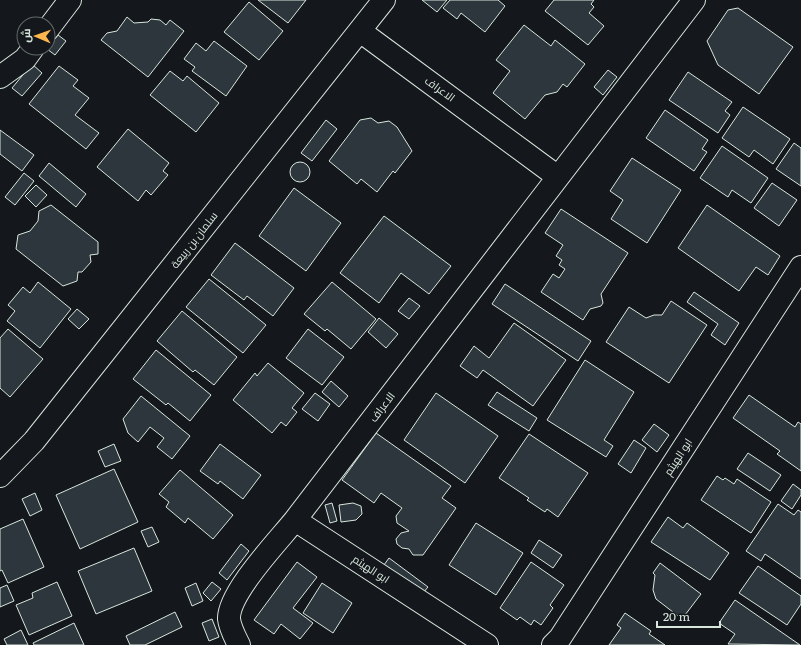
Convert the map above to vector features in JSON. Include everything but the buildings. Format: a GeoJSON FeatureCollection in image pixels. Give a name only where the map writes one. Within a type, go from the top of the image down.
{"type":"FeatureCollection","features":[{"type":"Feature","properties":{"kind":"street"},"geometry":{"type":"LineString","coordinates":[[56,18],[70,0]]}},
{"type":"Feature","properties":{"kind":"street","name":"سلمان بن ربيعة"},"geometry":{"type":"LineString","coordinates":[[0,476],[34,441],[384,0]]}},
{"type":"Feature","properties":{"kind":"street","name":"الاعراف"},"geometry":{"type":"LineString","coordinates":[[238,645],[229,619],[237,594],[296,520],[694,0]]}},
{"type":"Feature","properties":{"kind":"street","name":"الاعراف"},"geometry":{"type":"LineString","coordinates":[[360,31],[558,177]]}},
{"type":"Feature","properties":{"kind":"street"},"geometry":{"type":"LineString","coordinates":[[0,77],[27,56]]}},
{"type":"Feature","properties":{"kind":"street","name":"ابو الهيثم"},"geometry":{"type":"LineString","coordinates":[[554,645],[801,267]]}},
{"type":"Feature","properties":{"kind":"street","name":"ابو الهيثم"},"geometry":{"type":"LineString","coordinates":[[296,520],[487,645]]}}]}
